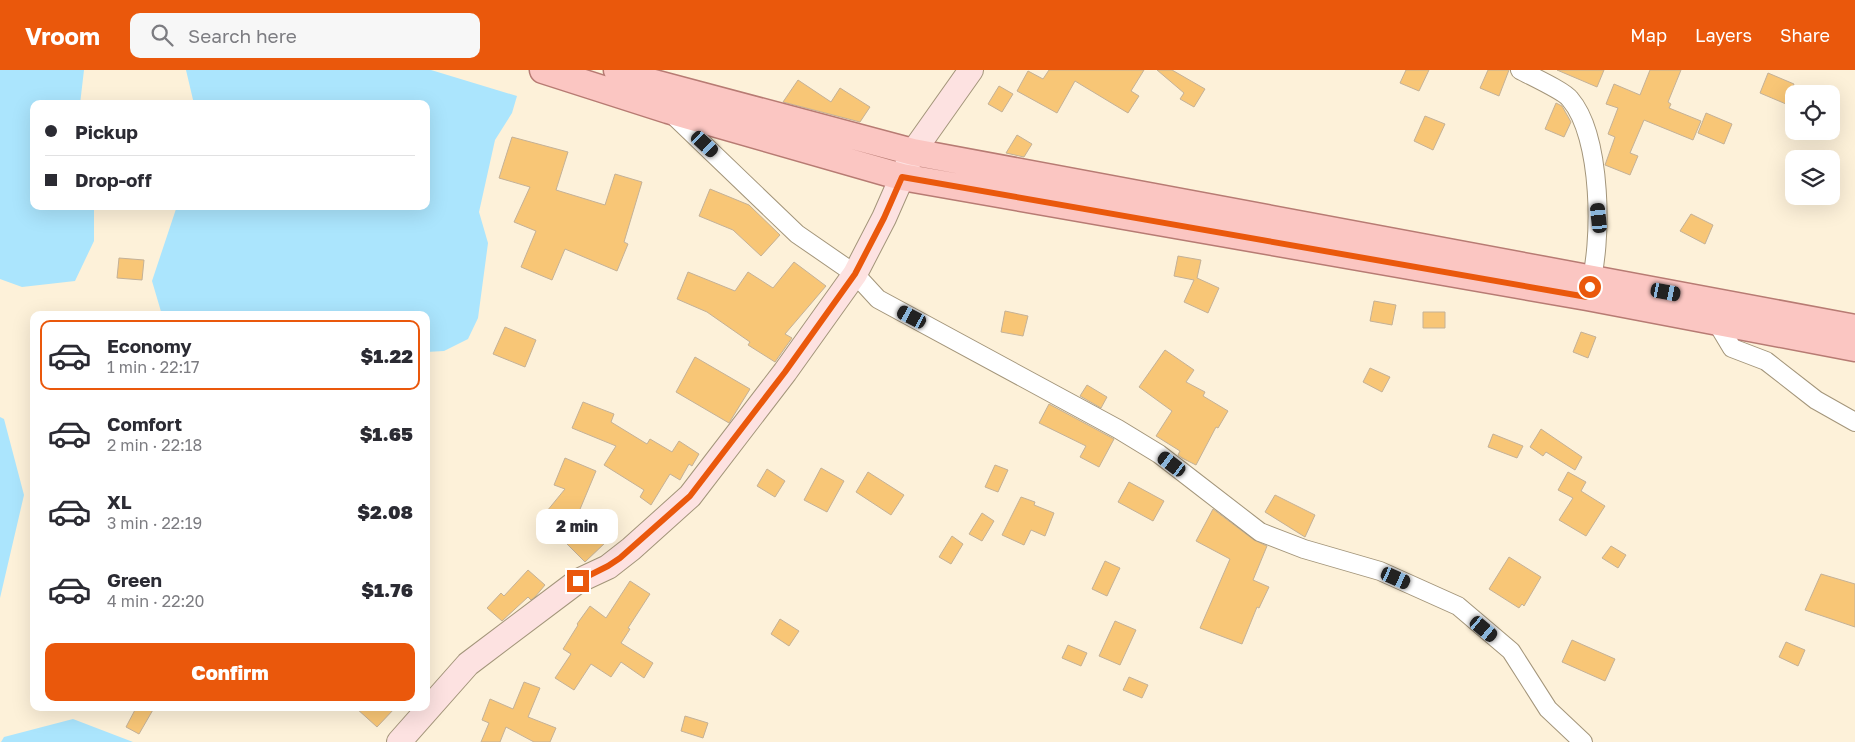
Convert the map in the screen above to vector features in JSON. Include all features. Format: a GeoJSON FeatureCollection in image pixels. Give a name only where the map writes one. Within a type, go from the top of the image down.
{"type":"FeatureCollection","features":[{"type":"Feature","properties":{"kind":"main road"},"geometry":{"type":"LineString","coordinates":[[543,70],[650,82],[913,152],[1590,287],[1717,323],[1855,348]]}},
{"type":"Feature","properties":{"kind":"main road"},"geometry":{"type":"LineString","coordinates":[[430,707],[468,664],[578,581],[608,566],[624,555],[690,496],[785,372],[855,274],[884,218],[913,152],[971,70]]}},
{"type":"Feature","properties":{"kind":"main road"},"geometry":{"type":"LineString","coordinates":[[612,77],[668,110],[902,177],[1855,328]]}},
{"type":"Feature","properties":{"kind":"main road"},"geometry":{"type":"LineString","coordinates":[[399,742],[426,711]]}},
{"type":"Feature","properties":{"kind":"street"},"geometry":{"type":"LineString","coordinates":[[1520,70],[1570,98],[1589,135],[1599,218],[1590,287]]}},
{"type":"Feature","properties":{"kind":"street"},"geometry":{"type":"LineString","coordinates":[[668,110],[797,234],[855,274],[878,299],[1118,429],[1159,454],[1260,532],[1304,549],[1380,571],[1458,606],[1511,651],[1548,709],[1583,742]]}},
{"type":"Feature","properties":{"kind":"street"},"geometry":{"type":"LineString","coordinates":[[1717,323],[1732,348],[1766,362],[1816,400],[1855,422]]}},
{"type":"Feature","properties":{"kind":"water"},"geometry":{"type":"Polygon","coordinates":[[[0,70],[84,70],[80,100],[30,100],[30,210],[94,210],[94,241],[75,281],[22,287],[0,279],[0,70]]]}},
{"type":"Feature","properties":{"kind":"water"},"geometry":{"type":"Polygon","coordinates":[[[186,70],[431,70],[517,96],[512,113],[495,140],[479,212],[488,243],[478,318],[468,339],[444,351],[430,352],[430,311],[161,311],[152,281],[176,210],[430,210],[430,100],[193,100],[186,70]]]}},
{"type":"Feature","properties":{"kind":"water"},"geometry":{"type":"Polygon","coordinates":[[[0,417],[4,419],[24,495],[0,598],[0,417]]]}},
{"type":"Feature","properties":{"kind":"water"},"geometry":{"type":"Polygon","coordinates":[[[73,719],[133,742],[1,742],[4,737],[73,719]]]}},
{"type":"Feature","properties":{"kind":"building"},"geometry":{"type":"Polygon","coordinates":[[[1049,70],[1144,70],[1131,91],[1139,96],[1128,113],[1075,81],[1057,113],[1017,91],[1028,71],[1043,79],[1049,70]]]}},
{"type":"Feature","properties":{"kind":"building"},"geometry":{"type":"Polygon","coordinates":[[[1157,70],[1172,70],[1205,89],[1194,107],[1180,99],[1184,93],[1157,70]]]}},
{"type":"Feature","properties":{"kind":"building"},"geometry":{"type":"Polygon","coordinates":[[[1406,70],[1429,70],[1419,91],[1400,83],[1406,70]]]}},
{"type":"Feature","properties":{"kind":"building"},"geometry":{"type":"Polygon","coordinates":[[[1488,70],[1509,70],[1499,96],[1480,88],[1488,70]]]}},
{"type":"Feature","properties":{"kind":"building"},"geometry":{"type":"Polygon","coordinates":[[[1557,70],[1604,70],[1597,87],[1557,70]]]}},
{"type":"Feature","properties":{"kind":"building"},"geometry":{"type":"Polygon","coordinates":[[[1650,70],[1681,70],[1668,102],[1671,104],[1669,108],[1701,121],[1693,140],[1644,120],[1630,153],[1638,156],[1630,175],[1605,165],[1615,137],[1608,134],[1618,108],[1606,104],[1614,84],[1640,95],[1650,70]]]}},
{"type":"Feature","properties":{"kind":"building"},"geometry":{"type":"Polygon","coordinates":[[[1768,73],[1794,84],[1785,85],[1785,104],[1760,93],[1768,73]]]}},
{"type":"Feature","properties":{"kind":"building"},"geometry":{"type":"Polygon","coordinates":[[[798,80],[831,102],[840,88],[870,107],[860,122],[783,102],[798,80]]]}},
{"type":"Feature","properties":{"kind":"building"},"geometry":{"type":"Polygon","coordinates":[[[999,86],[1013,94],[1002,112],[988,104],[999,86]]]}},
{"type":"Feature","properties":{"kind":"building"},"geometry":{"type":"Polygon","coordinates":[[[1556,103],[1562,106],[1571,122],[1564,137],[1545,129],[1556,103]]]}},
{"type":"Feature","properties":{"kind":"building"},"geometry":{"type":"Polygon","coordinates":[[[1706,113],[1732,124],[1724,144],[1698,133],[1706,113]]]}},
{"type":"Feature","properties":{"kind":"building"},"geometry":{"type":"Polygon","coordinates":[[[1425,116],[1445,124],[1433,150],[1414,141],[1425,116]]]}},
{"type":"Feature","properties":{"kind":"building"},"geometry":{"type":"Polygon","coordinates":[[[1017,135],[1032,144],[1024,157],[1006,153],[1017,135]]]}},
{"type":"Feature","properties":{"kind":"building"},"geometry":{"type":"Polygon","coordinates":[[[512,137],[568,152],[556,190],[605,205],[615,174],[642,182],[624,242],[628,244],[617,271],[565,249],[552,280],[521,267],[536,231],[514,222],[530,187],[499,178],[512,137]]]}},
{"type":"Feature","properties":{"kind":"building"},"geometry":{"type":"Polygon","coordinates":[[[710,189],[749,205],[780,235],[761,256],[733,230],[699,216],[710,189]]]}},
{"type":"Feature","properties":{"kind":"building"},"geometry":{"type":"Polygon","coordinates":[[[1691,214],[1713,225],[1705,244],[1680,231],[1691,214]]]}},
{"type":"Feature","properties":{"kind":"building"},"geometry":{"type":"Polygon","coordinates":[[[1178,256],[1201,260],[1197,278],[1219,288],[1208,313],[1184,302],[1194,280],[1174,276],[1178,256]]]}},
{"type":"Feature","properties":{"kind":"building"},"geometry":{"type":"Polygon","coordinates":[[[119,258],[144,260],[142,280],[117,278],[119,258]]]}},
{"type":"Feature","properties":{"kind":"building"},"geometry":{"type":"Polygon","coordinates":[[[794,262],[826,286],[785,334],[792,338],[775,362],[748,345],[750,342],[707,312],[677,299],[688,272],[735,291],[748,272],[773,288],[794,262]]]}},
{"type":"Feature","properties":{"kind":"building"},"geometry":{"type":"Polygon","coordinates":[[[1374,301],[1396,305],[1392,325],[1370,321],[1374,301]]]}},
{"type":"Feature","properties":{"kind":"building"},"geometry":{"type":"Polygon","coordinates":[[[1005,311],[1028,316],[1023,336],[1001,332],[1005,311]]]}},
{"type":"Feature","properties":{"kind":"building"},"geometry":{"type":"Polygon","coordinates":[[[1423,312],[1445,312],[1445,328],[1423,328],[1423,312]]]}},
{"type":"Feature","properties":{"kind":"building"},"geometry":{"type":"Polygon","coordinates":[[[505,327],[536,340],[525,367],[493,354],[505,327]]]}},
{"type":"Feature","properties":{"kind":"building"},"geometry":{"type":"Polygon","coordinates":[[[1581,332],[1596,337],[1588,358],[1573,352],[1581,332]]]}},
{"type":"Feature","properties":{"kind":"building"},"geometry":{"type":"Polygon","coordinates":[[[1165,350],[1194,370],[1186,382],[1205,392],[1203,396],[1228,411],[1218,428],[1216,427],[1196,465],[1182,458],[1178,455],[1180,451],[1156,436],[1172,411],[1139,387],[1165,350]]]}},
{"type":"Feature","properties":{"kind":"building"},"geometry":{"type":"Polygon","coordinates":[[[695,357],[750,389],[729,423],[676,392],[695,357]]]}},
{"type":"Feature","properties":{"kind":"building"},"geometry":{"type":"Polygon","coordinates":[[[1370,368],[1390,377],[1382,392],[1363,382],[1370,368]]]}},
{"type":"Feature","properties":{"kind":"building"},"geometry":{"type":"Polygon","coordinates":[[[1087,385],[1107,397],[1101,408],[1080,396],[1087,385]]]}},
{"type":"Feature","properties":{"kind":"building"},"geometry":{"type":"Polygon","coordinates":[[[583,402],[614,414],[611,422],[647,444],[650,439],[672,452],[679,441],[699,454],[692,466],[689,464],[680,480],[670,474],[651,505],[640,497],[644,490],[604,465],[616,446],[572,428],[583,402]]]}},
{"type":"Feature","properties":{"kind":"building"},"geometry":{"type":"Polygon","coordinates":[[[1049,404],[1114,439],[1099,467],[1080,457],[1086,446],[1039,423],[1049,404]]]}},
{"type":"Feature","properties":{"kind":"building"},"geometry":{"type":"Polygon","coordinates":[[[1541,429],[1582,457],[1575,470],[1546,452],[1543,456],[1530,447],[1541,429]]]}},
{"type":"Feature","properties":{"kind":"building"},"geometry":{"type":"Polygon","coordinates":[[[1493,434],[1523,446],[1517,458],[1488,447],[1493,434]]]}},
{"type":"Feature","properties":{"kind":"building"},"geometry":{"type":"Polygon","coordinates":[[[565,458],[596,471],[578,514],[606,542],[585,562],[562,539],[570,530],[547,511],[565,489],[554,485],[565,458]]]}},
{"type":"Feature","properties":{"kind":"building"},"geometry":{"type":"Polygon","coordinates":[[[995,465],[1008,470],[998,492],[985,487],[995,465]]]}},
{"type":"Feature","properties":{"kind":"building"},"geometry":{"type":"Polygon","coordinates":[[[821,468],[844,481],[827,512],[804,500],[821,468]]]}},
{"type":"Feature","properties":{"kind":"building"},"geometry":{"type":"Polygon","coordinates":[[[767,469],[785,481],[775,497],[757,486],[767,469]]]}},
{"type":"Feature","properties":{"kind":"building"},"geometry":{"type":"Polygon","coordinates":[[[868,472],[904,495],[891,515],[856,492],[868,472]]]}},
{"type":"Feature","properties":{"kind":"building"},"geometry":{"type":"Polygon","coordinates":[[[1568,472],[1586,482],[1581,491],[1605,506],[1586,536],[1559,520],[1573,498],[1558,490],[1568,472]]]}},
{"type":"Feature","properties":{"kind":"building"},"geometry":{"type":"Polygon","coordinates":[[[1129,482],[1164,501],[1153,521],[1118,502],[1129,482]]]}},
{"type":"Feature","properties":{"kind":"building"},"geometry":{"type":"Polygon","coordinates":[[[1275,495],[1315,515],[1305,537],[1265,512],[1275,495]]]}},
{"type":"Feature","properties":{"kind":"building"},"geometry":{"type":"Polygon","coordinates":[[[1021,497],[1035,502],[1034,505],[1054,513],[1045,536],[1031,530],[1024,545],[1002,535],[1021,497]]]}},
{"type":"Feature","properties":{"kind":"building"},"geometry":{"type":"Polygon","coordinates":[[[1213,509],[1254,540],[1267,546],[1253,580],[1269,587],[1259,608],[1257,607],[1242,644],[1200,628],[1230,559],[1196,541],[1213,509]]]}},
{"type":"Feature","properties":{"kind":"building"},"geometry":{"type":"Polygon","coordinates":[[[982,513],[994,521],[982,541],[969,534],[982,513]]]}},
{"type":"Feature","properties":{"kind":"building"},"geometry":{"type":"Polygon","coordinates":[[[952,536],[963,544],[951,564],[939,557],[952,536]]]}},
{"type":"Feature","properties":{"kind":"building"},"geometry":{"type":"Polygon","coordinates":[[[1611,546],[1626,555],[1618,568],[1602,558],[1611,546]]]}},
{"type":"Feature","properties":{"kind":"building"},"geometry":{"type":"Polygon","coordinates":[[[1509,557],[1541,577],[1524,606],[1522,604],[1519,608],[1489,589],[1509,557]]]}},
{"type":"Feature","properties":{"kind":"building"},"geometry":{"type":"Polygon","coordinates":[[[1105,561],[1120,568],[1107,596],[1092,589],[1105,561]]]}},
{"type":"Feature","properties":{"kind":"building"},"geometry":{"type":"Polygon","coordinates":[[[528,570],[545,585],[535,597],[531,600],[528,597],[502,621],[487,608],[501,593],[504,596],[528,570]]]}},
{"type":"Feature","properties":{"kind":"building"},"geometry":{"type":"Polygon","coordinates":[[[1821,574],[1855,584],[1855,627],[1805,610],[1821,574]]]}},
{"type":"Feature","properties":{"kind":"building"},"geometry":{"type":"Polygon","coordinates":[[[630,581],[650,594],[628,628],[630,629],[621,643],[653,663],[644,678],[621,662],[611,677],[591,664],[574,690],[555,678],[571,654],[563,649],[590,606],[606,618],[630,581]]]}},
{"type":"Feature","properties":{"kind":"building"},"geometry":{"type":"Polygon","coordinates":[[[780,619],[799,631],[789,646],[771,634],[780,619]]]}},
{"type":"Feature","properties":{"kind":"building"},"geometry":{"type":"Polygon","coordinates":[[[1115,621],[1136,630],[1120,665],[1099,656],[1115,621]]]}},
{"type":"Feature","properties":{"kind":"building"},"geometry":{"type":"Polygon","coordinates":[[[1572,640],[1615,659],[1605,681],[1562,662],[1572,640]]]}},
{"type":"Feature","properties":{"kind":"building"},"geometry":{"type":"Polygon","coordinates":[[[1786,642],[1805,650],[1798,666],[1779,657],[1786,642]]]}},
{"type":"Feature","properties":{"kind":"building"},"geometry":{"type":"Polygon","coordinates":[[[1068,645],[1087,653],[1081,666],[1062,658],[1068,645]]]}},
{"type":"Feature","properties":{"kind":"building"},"geometry":{"type":"Polygon","coordinates":[[[1129,677],[1148,685],[1142,698],[1123,690],[1129,677]]]}},
{"type":"Feature","properties":{"kind":"building"},"geometry":{"type":"Polygon","coordinates":[[[524,682],[540,688],[528,717],[556,728],[550,742],[534,742],[506,727],[500,742],[481,742],[489,723],[482,720],[490,699],[513,709],[524,682]]]}},
{"type":"Feature","properties":{"kind":"building"},"geometry":{"type":"Polygon","coordinates":[[[134,711],[152,711],[139,734],[126,727],[134,711]]]}},
{"type":"Feature","properties":{"kind":"building"},"geometry":{"type":"Polygon","coordinates":[[[359,711],[392,711],[377,727],[359,711]]]}},
{"type":"Feature","properties":{"kind":"building"},"geometry":{"type":"Polygon","coordinates":[[[685,716],[708,723],[703,738],[681,731],[685,716]]]}},
{"type":"Feature","properties":{"kind":"route"},"geometry":{"type":"LineString","coordinates":[[578,581],[620,558],[690,496],[785,372],[855,274],[884,218],[902,177],[1587,297],[1590,287]]}}]}
